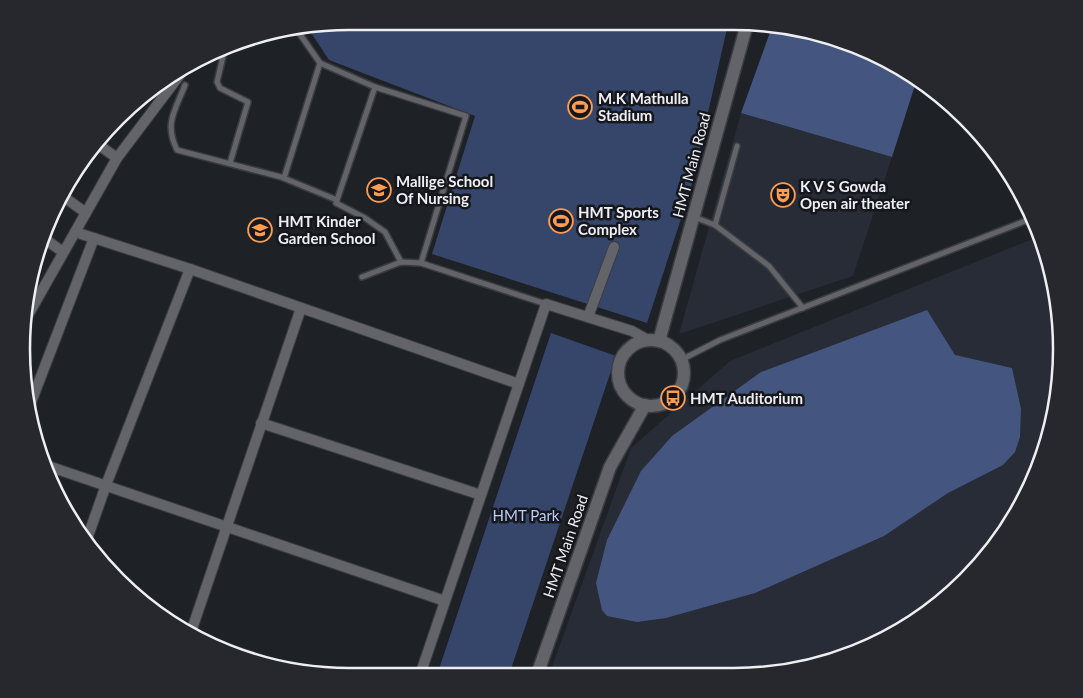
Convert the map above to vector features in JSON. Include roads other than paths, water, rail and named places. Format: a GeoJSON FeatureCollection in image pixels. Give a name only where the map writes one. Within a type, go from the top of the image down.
{"type":"FeatureCollection","features":[{"type":"Feature","properties":{"kind":"street","name":"HMT Main Road"},"geometry":{"type":"LineString","coordinates":[[653,340],[694,217],[745,31]]}},
{"type":"Feature","properties":{"kind":"street"},"geometry":{"type":"LineString","coordinates":[[34,301],[117,158],[174,83]]}},
{"type":"Feature","properties":{"kind":"street"},"geometry":{"type":"LineString","coordinates":[[102,147],[117,158]]}},
{"type":"Feature","properties":{"kind":"street"},"geometry":{"type":"LineString","coordinates":[[67,200],[86,213]]}},
{"type":"Feature","properties":{"kind":"street"},"geometry":{"type":"LineString","coordinates":[[75,232],[190,269],[519,384]]}},
{"type":"Feature","properties":{"kind":"street"},"geometry":{"type":"LineString","coordinates":[[34,395],[94,238]]}},
{"type":"Feature","properties":{"kind":"street"},"geometry":{"type":"LineString","coordinates":[[49,242],[63,252]]}},
{"type":"Feature","properties":{"kind":"street"},"geometry":{"type":"LineString","coordinates":[[588,317],[614,247]]}},
{"type":"Feature","properties":{"kind":"street"},"geometry":{"type":"LineString","coordinates":[[89,533],[190,269]]}},
{"type":"Feature","properties":{"kind":"street"},"geometry":{"type":"LineString","coordinates":[[422,668],[546,304],[632,331],[653,340],[675,350],[681,360],[684,378],[680,389],[673,398],[663,405],[652,407],[634,402],[624,393],[618,383],[617,371],[620,360],[627,350],[636,343],[653,340]]}},
{"type":"Feature","properties":{"kind":"street"},"geometry":{"type":"LineString","coordinates":[[193,627],[301,308]]}},
{"type":"Feature","properties":{"kind":"street","name":"HMT Main Road"},"geometry":{"type":"LineString","coordinates":[[539,668],[610,467],[645,405]]}},
{"type":"Feature","properties":{"kind":"street"},"geometry":{"type":"LineString","coordinates":[[261,423],[481,495]]}},
{"type":"Feature","properties":{"kind":"street"},"geometry":{"type":"LineString","coordinates":[[53,467],[445,601]]}},
{"type":"Feature","properties":{"kind":"lane"},"geometry":{"type":"LineString","coordinates":[[300,34],[320,62],[375,86],[466,116],[421,263]]}},
{"type":"Feature","properties":{"kind":"lane"},"geometry":{"type":"LineString","coordinates":[[222,56],[217,82],[220,88],[248,102],[230,164]]}},
{"type":"Feature","properties":{"kind":"lane"},"geometry":{"type":"LineString","coordinates":[[284,178],[320,62]]}},
{"type":"Feature","properties":{"kind":"lane"},"geometry":{"type":"LineString","coordinates":[[185,86],[170,126],[171,137],[177,150],[284,178],[337,200]]}},
{"type":"Feature","properties":{"kind":"lane"},"geometry":{"type":"LineString","coordinates":[[375,86],[336,203],[365,218],[385,232],[401,262]]}},
{"type":"Feature","properties":{"kind":"lane"},"geometry":{"type":"LineString","coordinates":[[715,226],[737,146]]}},
{"type":"Feature","properties":{"kind":"lane"},"geometry":{"type":"LineString","coordinates":[[694,217],[715,226],[769,266],[803,308]]}},
{"type":"Feature","properties":{"kind":"lane"},"geometry":{"type":"LineString","coordinates":[[681,360],[720,340],[1026,221]]}},
{"type":"Feature","properties":{"kind":"lane"},"geometry":{"type":"LineString","coordinates":[[362,277],[401,262],[421,263],[546,304]]}},
{"type":"Feature","properties":{"kind":"place","name":"M.K Mathulla Stadium"},"geometry":{"type":"Point","coordinates":[580,107]}},
{"type":"Feature","properties":{"kind":"place","name":"Mallige School Of Nursing"},"geometry":{"type":"Point","coordinates":[379,190]}},
{"type":"Feature","properties":{"kind":"place","name":"K V S Gowda Open air theater"},"geometry":{"type":"Point","coordinates":[783,195]}},
{"type":"Feature","properties":{"kind":"place","name":"HMT Sports Complex"},"geometry":{"type":"Point","coordinates":[561,221]}},
{"type":"Feature","properties":{"kind":"place","name":"HMT Kinder Garden School"},"geometry":{"type":"Point","coordinates":[260,230]}},
{"type":"Feature","properties":{"kind":"place","name":"HMT Auditorium"},"geometry":{"type":"Point","coordinates":[673,398]}},
{"type":"Feature","properties":{"kind":"park label","name":"HMT Park"},"geometry":{"type":"Point","coordinates":[526,515]}}]}
